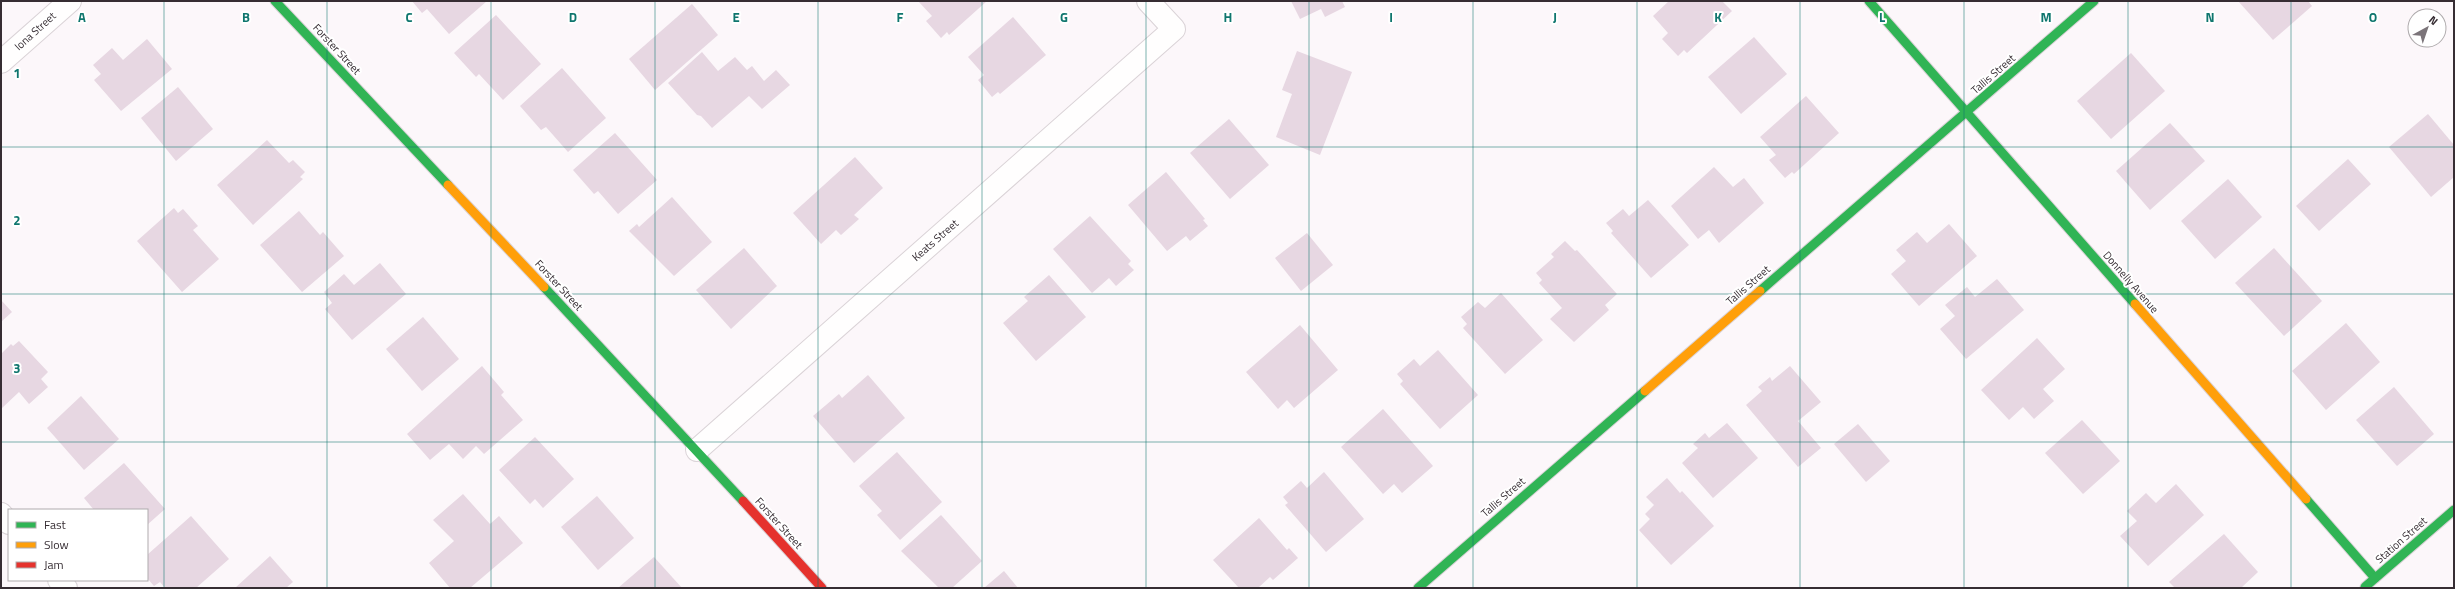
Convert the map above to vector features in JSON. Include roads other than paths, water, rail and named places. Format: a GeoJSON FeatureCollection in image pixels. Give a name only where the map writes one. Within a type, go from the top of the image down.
{"type":"FeatureCollection","features":[{"type":"Feature","properties":{"kind":"street","name":"Iona Street"},"geometry":{"type":"LineString","coordinates":[[1,62],[70,1]]}},
{"type":"Feature","properties":{"kind":"street","name":"Forster Street"},"geometry":{"type":"LineString","coordinates":[[275,1],[697,450],[822,588]]}},
{"type":"Feature","properties":{"kind":"street","name":"Keats Street"},"geometry":{"type":"LineString","coordinates":[[697,450],[1174,29],[1148,1]]}},
{"type":"Feature","properties":{"kind":"street","name":"Donnelly Avenue"},"geometry":{"type":"LineString","coordinates":[[1869,1],[2375,578]]}},
{"type":"Feature","properties":{"kind":"street","name":"Tallis Street"},"geometry":{"type":"LineString","coordinates":[[1418,588],[1563,460],[1967,113],[2094,1]]}},
{"type":"Feature","properties":{"kind":"street","name":"Station Street"},"geometry":{"type":"LineString","coordinates":[[2364,588],[2454,510]]}},
{"type":"Feature","properties":{"kind":"street"},"geometry":{"type":"LineString","coordinates":[[1,514],[8,522]]}}]}
